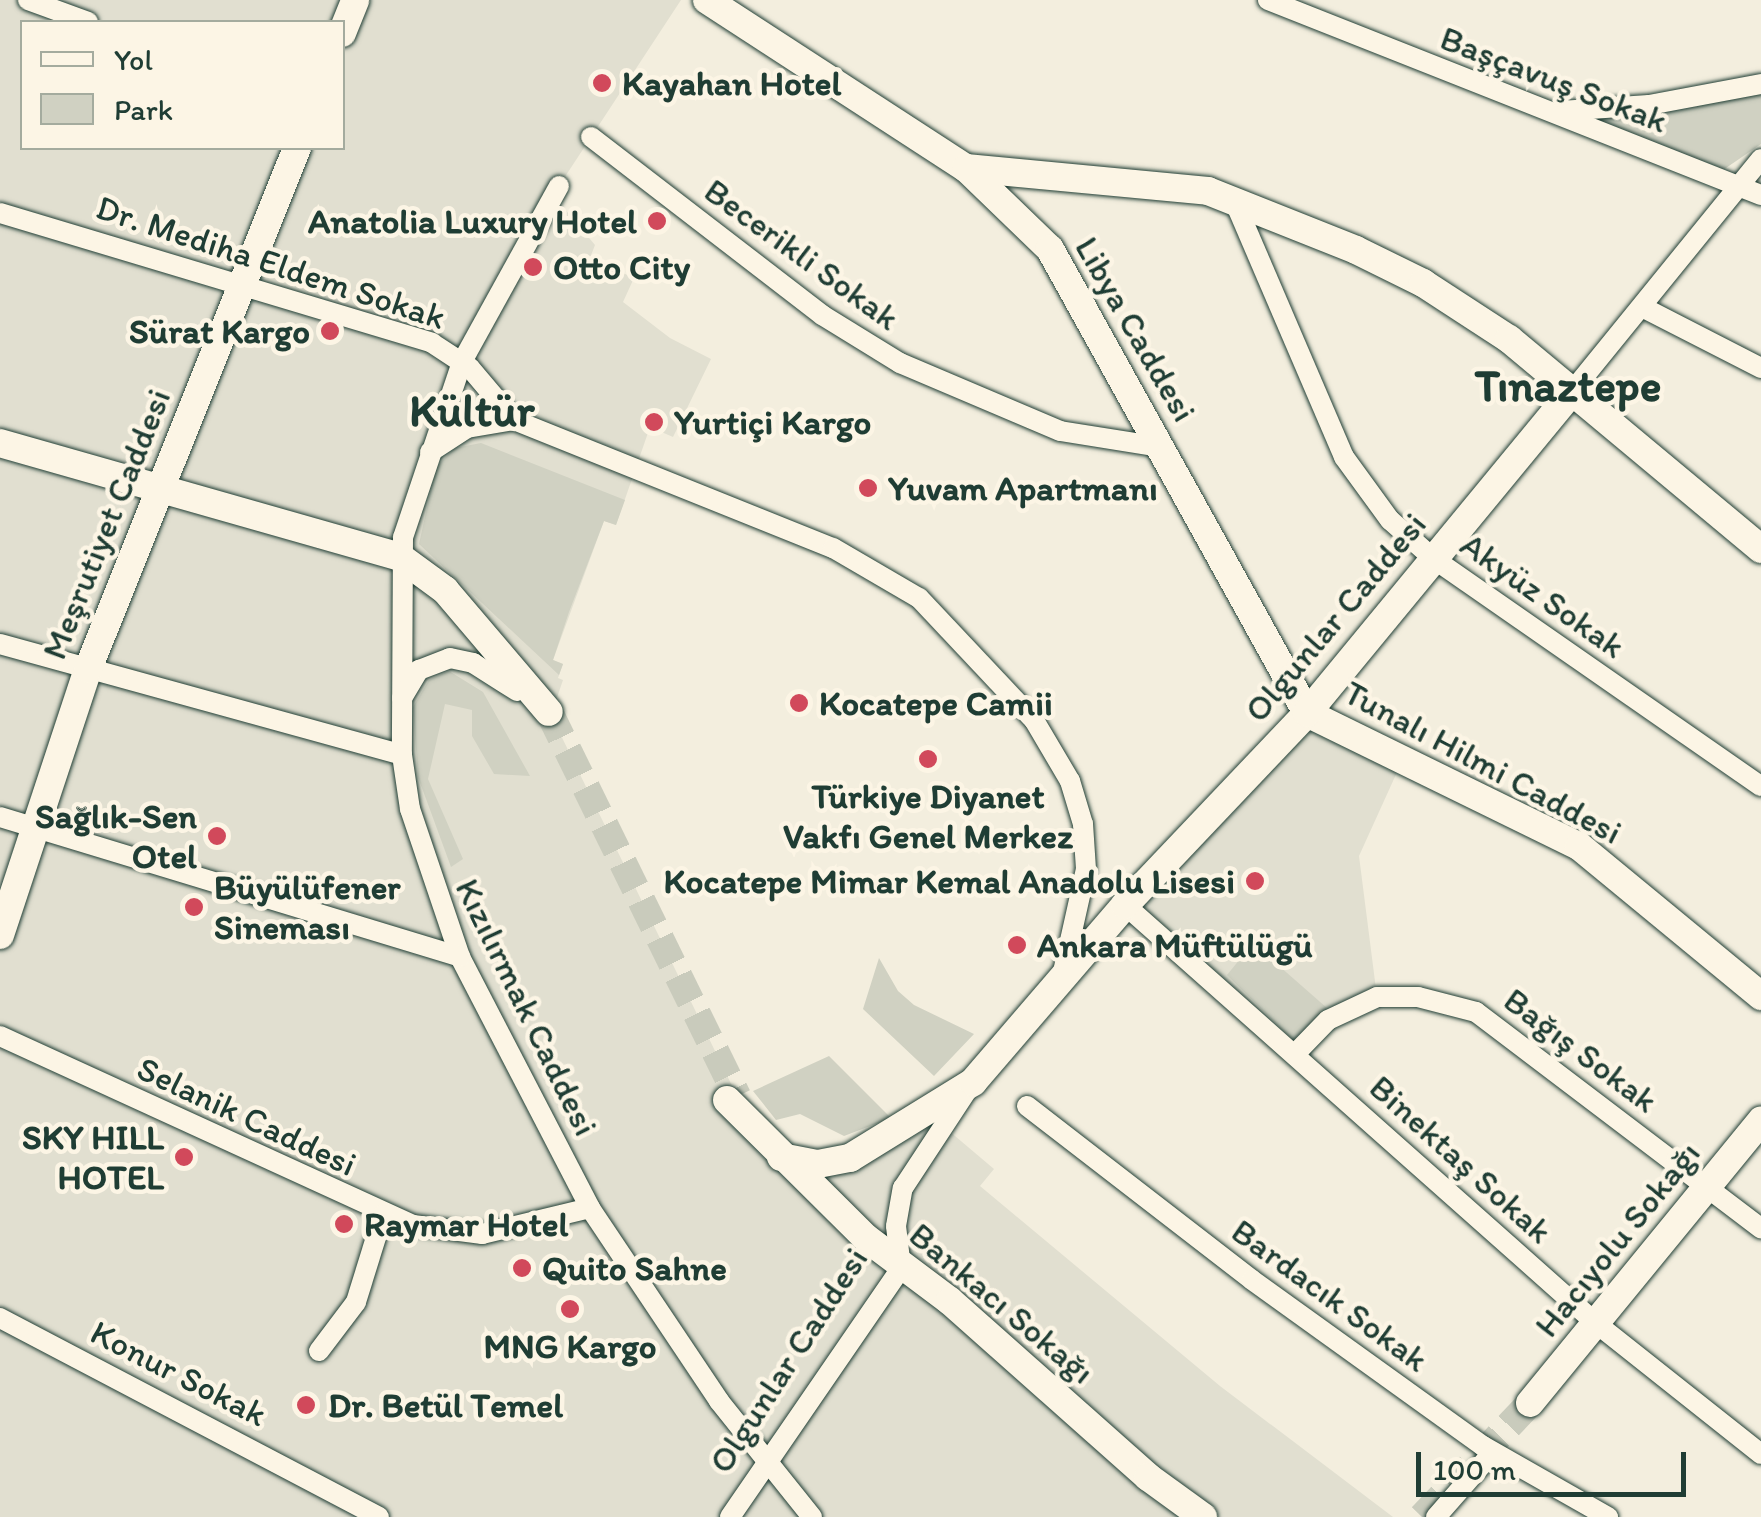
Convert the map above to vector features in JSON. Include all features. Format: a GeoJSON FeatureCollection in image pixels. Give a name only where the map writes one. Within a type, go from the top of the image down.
{"type":"FeatureCollection","features":[{"type":"Feature","properties":{"kind":"main road"},"geometry":{"type":"LineString","coordinates":[[345,25],[355,0]]}},
{"type":"Feature","properties":{"kind":"main road","name":"Libya Caddesi"},"geometry":{"type":"LineString","coordinates":[[706,0],[966,168],[1061,262],[1307,713]]}},
{"type":"Feature","properties":{"kind":"main road","name":"Meşrutiyet Caddesi"},"geometry":{"type":"LineString","coordinates":[[0,934],[88,669],[297,150]]}},
{"type":"Feature","properties":{"kind":"main road"},"geometry":{"type":"LineString","coordinates":[[966,168],[1130,180],[1233,198],[1423,284],[1574,390],[1761,549]]}},
{"type":"Feature","properties":{"kind":"main road","name":"Olgunlar Caddesi"},"geometry":{"type":"LineString","coordinates":[[781,1157],[818,1164],[850,1158],[973,1082],[1124,905],[1307,713],[1574,390]]}},
{"type":"Feature","properties":{"kind":"main road"},"geometry":{"type":"LineString","coordinates":[[0,443],[400,557],[429,583],[448,593],[547,718],[517,691],[435,598],[429,583]]}},
{"type":"Feature","properties":{"kind":"main road","name":"Tunalı Hilmi Caddesi"},"geometry":{"type":"LineString","coordinates":[[1307,713],[1579,846],[1761,996]]}},
{"type":"Feature","properties":{"kind":"main road","name":"Bankacı Sokağı"},"geometry":{"type":"LineString","coordinates":[[732,1098],[781,1157],[901,1268],[950,1302],[1148,1478],[1203,1517]]}},
{"type":"Feature","properties":{"kind":"main road","name":"Hacıyolu Sokağı"},"geometry":{"type":"LineString","coordinates":[[1530,1403],[1761,1121]]}},
{"type":"Feature","properties":{"kind":"street"},"geometry":{"type":"LineString","coordinates":[[28,0],[83,20]]}},
{"type":"Feature","properties":{"kind":"street","name":"Başçavuş Sokak"},"geometry":{"type":"LineString","coordinates":[[1275,1],[1761,195]]}},
{"type":"Feature","properties":{"kind":"street"},"geometry":{"type":"LineString","coordinates":[[1554,111],[1649,105],[1761,84]]}},
{"type":"Feature","properties":{"kind":"street","name":"Becerikli Sokak"},"geometry":{"type":"LineString","coordinates":[[591,137],[822,315],[900,364],[1033,423],[1104,442],[1160,447]]}},
{"type":"Feature","properties":{"kind":"street","name":"Olgunlar Caddesi"},"geometry":{"type":"LineString","coordinates":[[1574,390],[1761,159]]}},
{"type":"Feature","properties":{"kind":"street","name":"Kızılırmak Caddesi"},"geometry":{"type":"LineString","coordinates":[[559,186],[462,362],[429,454],[400,557],[402,754],[418,842],[460,957],[590,1208],[768,1464],[812,1517]]}},
{"type":"Feature","properties":{"kind":"street","name":"Akyüz Sokak"},"geometry":{"type":"LineString","coordinates":[[1233,198],[1344,457],[1390,520],[1434,558],[1761,786]]}},
{"type":"Feature","properties":{"kind":"street","name":"Dr. Mediha Eldem Sokak"},"geometry":{"type":"LineString","coordinates":[[0,213],[243,282],[432,343],[462,362],[514,420],[833,548],[941,616],[1034,720],[1078,802],[1085,892],[1062,975]]}},
{"type":"Feature","properties":{"kind":"street"},"geometry":{"type":"LineString","coordinates":[[1642,307],[1761,368]]}},
{"type":"Feature","properties":{"kind":"street"},"geometry":{"type":"LineString","coordinates":[[429,454],[467,428],[514,420]]}},
{"type":"Feature","properties":{"kind":"street"},"geometry":{"type":"LineString","coordinates":[[0,644],[402,754]]}},
{"type":"Feature","properties":{"kind":"street"},"geometry":{"type":"LineString","coordinates":[[401,701],[419,670],[440,659],[474,663],[517,691]]}},
{"type":"Feature","properties":{"kind":"street"},"geometry":{"type":"LineString","coordinates":[[0,817],[460,957]]}},
{"type":"Feature","properties":{"kind":"street","name":"Binektaş Sokak"},"geometry":{"type":"LineString","coordinates":[[1124,905],[1597,1324],[1761,1454]]}},
{"type":"Feature","properties":{"kind":"street","name":"Bağış Sokak"},"geometry":{"type":"LineString","coordinates":[[1294,1054],[1328,1020],[1377,997],[1418,997],[1476,1012],[1761,1228]]}},
{"type":"Feature","properties":{"kind":"street","name":"Selanik Caddesi"},"geometry":{"type":"LineString","coordinates":[[0,1036],[383,1215],[464,1235],[590,1208]]}},
{"type":"Feature","properties":{"kind":"street","name":"Olgunlar Caddesi"},"geometry":{"type":"LineString","coordinates":[[730,1517],[901,1268],[896,1226],[904,1188],[973,1082]]}},
{"type":"Feature","properties":{"kind":"street","name":"Bardacık Sokak"},"geometry":{"type":"LineString","coordinates":[[1026,1106],[1252,1280],[1494,1452],[1608,1517]]}},
{"type":"Feature","properties":{"kind":"street"},"geometry":{"type":"LineString","coordinates":[[319,1351],[356,1302],[383,1215]]}},
{"type":"Feature","properties":{"kind":"street","name":"Konur Sokak"},"geometry":{"type":"LineString","coordinates":[[0,1318],[379,1517]]}},
{"type":"Feature","properties":{"kind":"street"},"geometry":{"type":"LineString","coordinates":[[1436,1517],[1494,1452]]}},
{"type":"Feature","properties":{"kind":"shaded area"},"geometry":{"type":"Polygon","coordinates":[[[0,0],[681,0],[553,195],[595,245],[590,258],[634,278],[623,302],[670,338],[711,359],[673,437],[650,427],[616,525],[604,521],[553,660],[563,664],[558,678],[563,680],[551,715],[737,1096],[804,1163],[924,1116],[942,1125],[994,1169],[980,1186],[1220,1386],[1393,1517],[0,1517],[0,0]]]}},
{"type":"Feature","properties":{"kind":"shaded area","name":"Kocatepe Mimar Kemal Anadolu Lisesi"},"geometry":{"type":"Polygon","coordinates":[[[1307,713],[1403,759],[1359,856],[1377,997],[1295,1054],[1125,905],[1307,713]]]}},
{"type":"Feature","properties":{"kind":"green space"},"geometry":{"type":"Polygon","coordinates":[[[1761,94],[1761,144],[1723,170],[1587,115],[1761,94]]]}},
{"type":"Feature","properties":{"kind":"green space"},"geometry":{"type":"Polygon","coordinates":[[[481,443],[625,500],[616,525],[604,521],[569,612],[553,660],[563,664],[559,675],[419,544],[436,467],[455,448],[481,443]]]}},
{"type":"Feature","properties":{"kind":"green space"},"geometry":{"type":"Polygon","coordinates":[[[449,671],[483,692],[530,776],[494,774],[472,736],[472,710],[445,704],[428,779],[463,859],[451,867],[418,777],[413,707],[429,680],[449,671]]]}},
{"type":"Feature","properties":{"kind":"green space"},"geometry":{"type":"Polygon","coordinates":[[[1253,943],[1327,1008],[1296,1043],[1227,975],[1253,943]]]}},
{"type":"Feature","properties":{"kind":"green space"},"geometry":{"type":"Polygon","coordinates":[[[879,958],[898,991],[914,1005],[974,1034],[934,1076],[863,1009],[879,958]]]}},
{"type":"Feature","properties":{"kind":"green space"},"geometry":{"type":"Polygon","coordinates":[[[829,1056],[891,1118],[844,1136],[800,1114],[776,1120],[753,1091],[829,1056]]]}},
{"type":"Feature","properties":{"kind":"tunnel"},"geometry":{"type":"LineString","coordinates":[[549,712],[737,1096]]}},
{"type":"Feature","properties":{"kind":"tunnel"},"geometry":{"type":"LineString","coordinates":[[1422,1517],[1530,1403]]}},
{"type":"Feature","properties":{"kind":"place","name":"Kayahan Hotel"},"geometry":{"type":"Point","coordinates":[602,83]}},
{"type":"Feature","properties":{"kind":"place","name":"Anatolia Luxury Hotel"},"geometry":{"type":"Point","coordinates":[657,221]}},
{"type":"Feature","properties":{"kind":"place","name":"Otto City"},"geometry":{"type":"Point","coordinates":[533,267]}},
{"type":"Feature","properties":{"kind":"place","name":"Sürat Kargo"},"geometry":{"type":"Point","coordinates":[330,331]}},
{"type":"Feature","properties":{"kind":"place","name":"Yurtiçi Kargo"},"geometry":{"type":"Point","coordinates":[654,422]}},
{"type":"Feature","properties":{"kind":"place","name":"Yuvam Apartmanı"},"geometry":{"type":"Point","coordinates":[868,488]}},
{"type":"Feature","properties":{"kind":"place","name":"Kocatepe Camii"},"geometry":{"type":"Point","coordinates":[799,703]}},
{"type":"Feature","properties":{"kind":"place","name":"Türkiye Diyanet Vakfı Genel Merkez"},"geometry":{"type":"Point","coordinates":[928,759]}},
{"type":"Feature","properties":{"kind":"place","name":"Sağlık-Sen Otel"},"geometry":{"type":"Point","coordinates":[217,836]}},
{"type":"Feature","properties":{"kind":"place","name":"Kocatepe Mimar Kemal Anadolu Lisesi"},"geometry":{"type":"Point","coordinates":[1255,881]}},
{"type":"Feature","properties":{"kind":"place","name":"Büyülüfener Sineması"},"geometry":{"type":"Point","coordinates":[194,907]}},
{"type":"Feature","properties":{"kind":"place","name":"Ankara Müftülügü"},"geometry":{"type":"Point","coordinates":[1017,945]}},
{"type":"Feature","properties":{"kind":"place","name":"SKY HILL HOTEL"},"geometry":{"type":"Point","coordinates":[184,1157]}},
{"type":"Feature","properties":{"kind":"place","name":"Raymar Hotel"},"geometry":{"type":"Point","coordinates":[344,1224]}},
{"type":"Feature","properties":{"kind":"place","name":"Quito Sahne"},"geometry":{"type":"Point","coordinates":[522,1268]}},
{"type":"Feature","properties":{"kind":"place","name":"MNG Kargo"},"geometry":{"type":"Point","coordinates":[570,1309]}},
{"type":"Feature","properties":{"kind":"place","name":"Dr. Betül Temel"},"geometry":{"type":"Point","coordinates":[306,1405]}},
{"type":"Feature","properties":{"kind":"district","name":"Tınaztepe"},"geometry":{"type":"Point","coordinates":[1568,386]}},
{"type":"Feature","properties":{"kind":"district","name":"Kültür"},"geometry":{"type":"Point","coordinates":[472,411]}}]}
